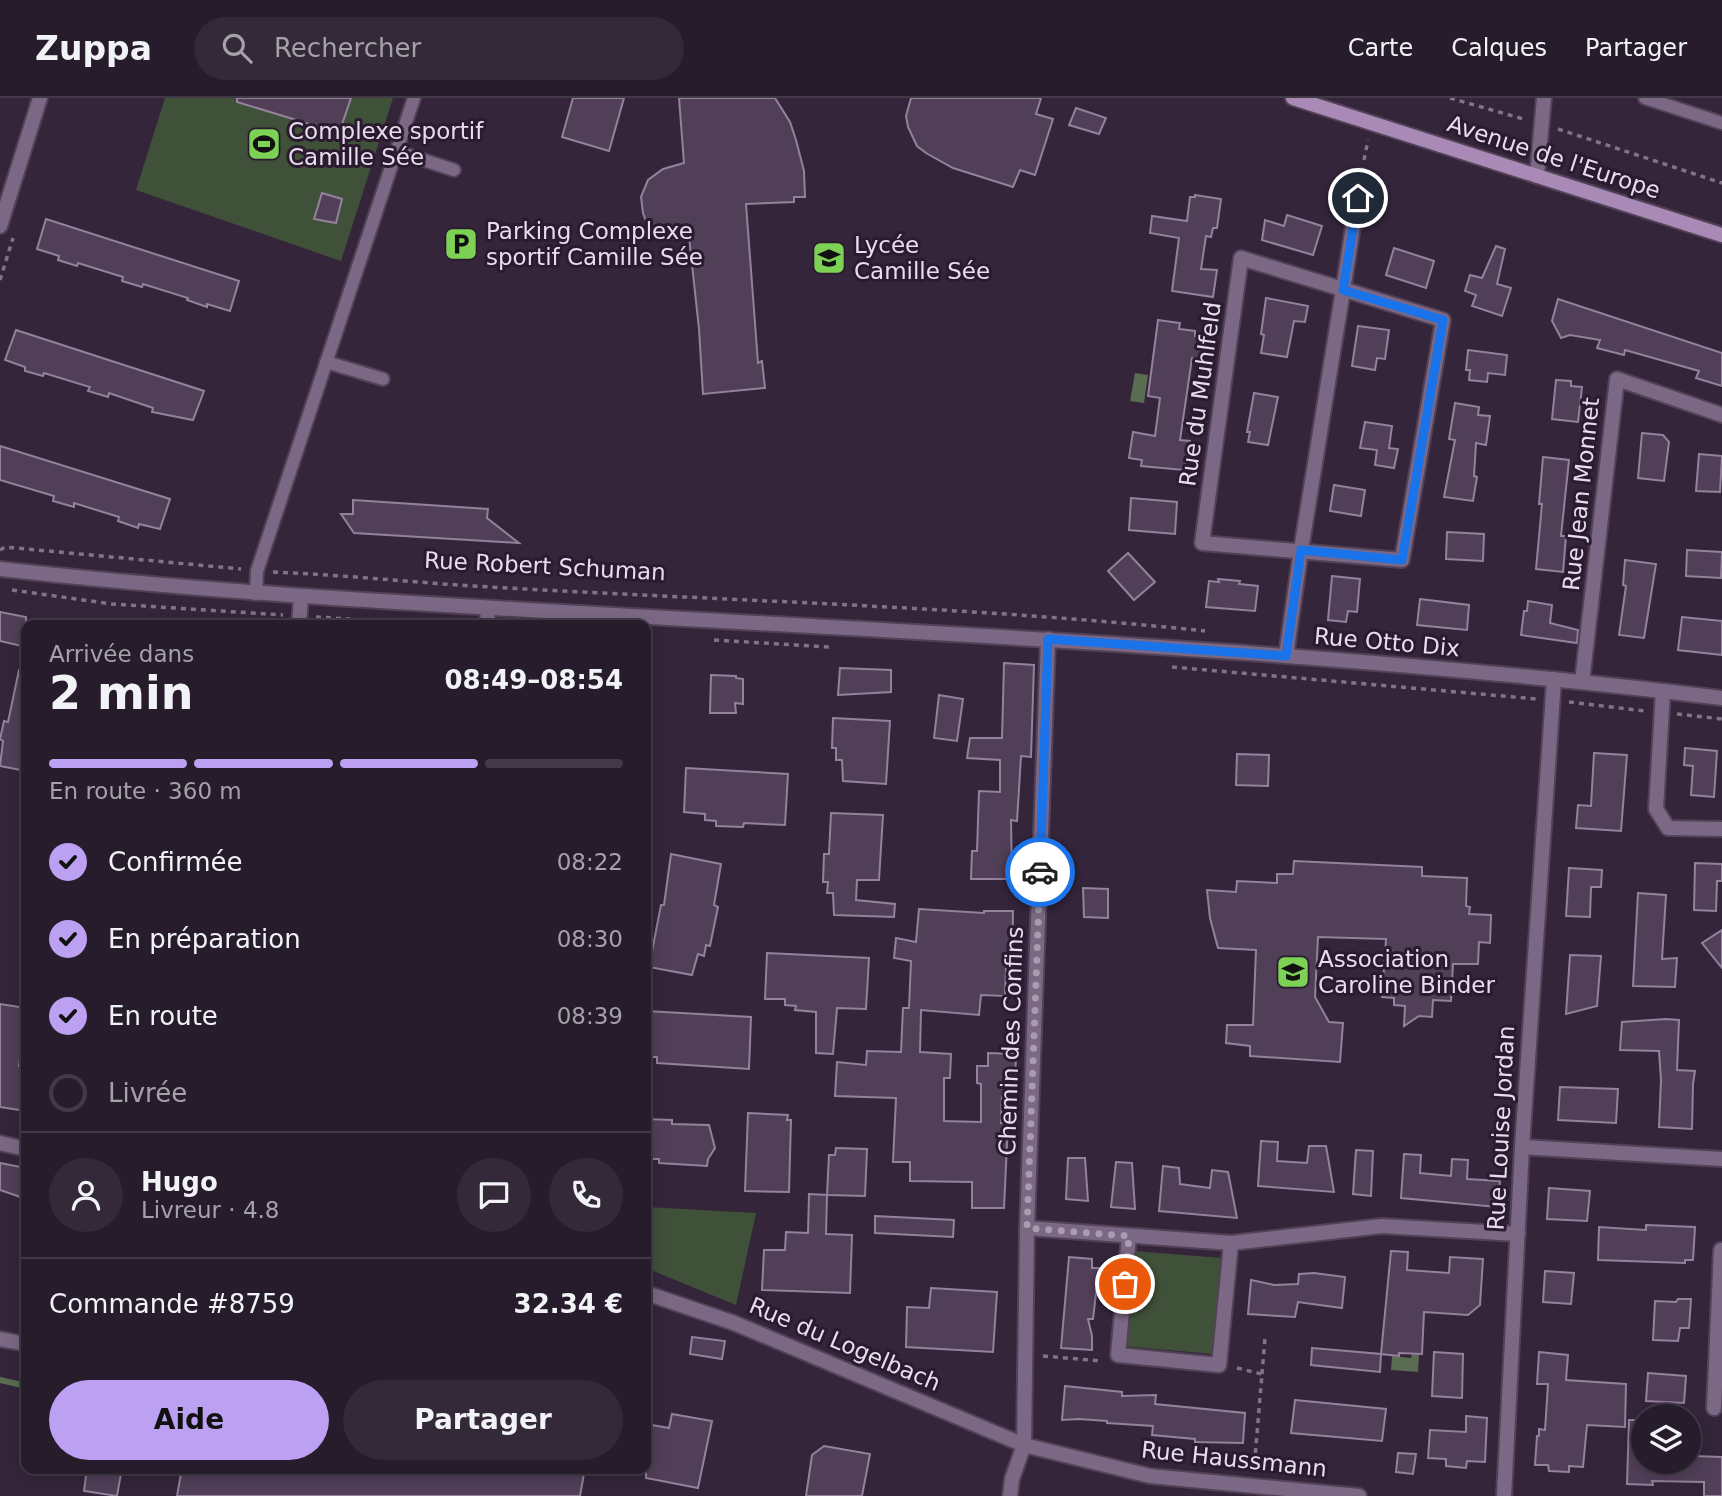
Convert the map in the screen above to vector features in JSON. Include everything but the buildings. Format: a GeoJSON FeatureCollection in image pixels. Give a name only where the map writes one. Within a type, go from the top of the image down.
{"type":"FeatureCollection","features":[{"type":"Feature","properties":{"kind":"main road","name":"Avenue de l'Europe"},"geometry":{"type":"LineString","coordinates":[[1293,98],[1722,235]]}},
{"type":"Feature","properties":{"kind":"street"},"geometry":{"type":"LineString","coordinates":[[0,226],[40,98]]}},
{"type":"Feature","properties":{"kind":"street"},"geometry":{"type":"LineString","coordinates":[[1537,176],[1544,98]]}},
{"type":"Feature","properties":{"kind":"street"},"geometry":{"type":"LineString","coordinates":[[1286,656],[1361,176]]}},
{"type":"Feature","properties":{"kind":"street","name":"Rue du Muhlfeld"},"geometry":{"type":"LineString","coordinates":[[1241,258],[1343,290],[1443,320],[1402,560],[1202,543],[1241,258]]}},
{"type":"Feature","properties":{"kind":"street","name":"Rue Jean Monnet"},"geometry":{"type":"LineString","coordinates":[[1582,682],[1617,379],[1722,415]]}},
{"type":"Feature","properties":{"kind":"street","name":"Rue Robert Schuman"},"geometry":{"type":"LineString","coordinates":[[0,569],[300,597],[1048,639]]}},
{"type":"Feature","properties":{"kind":"street"},"geometry":{"type":"LineString","coordinates":[[300,597],[300,620]]}},
{"type":"Feature","properties":{"kind":"street"},"geometry":{"type":"LineString","coordinates":[[487,620],[488,608]]}},
{"type":"Feature","properties":{"kind":"street","name":"Rue Otto Dix"},"geometry":{"type":"LineString","coordinates":[[1048,639],[1554,679],[1722,698]]}},
{"type":"Feature","properties":{"kind":"street","name":"Chemin des Confins"},"geometry":{"type":"LineString","coordinates":[[1010,1496],[1012,1479],[1024,1445],[1027,1228],[1048,639]]}},
{"type":"Feature","properties":{"kind":"street","name":"Rue Louise Jordan"},"geometry":{"type":"LineString","coordinates":[[1504,1496],[1522,1147],[1554,679]]}},
{"type":"Feature","properties":{"kind":"street"},"geometry":{"type":"LineString","coordinates":[[1663,691],[1656,809],[1668,828],[1722,830]]}},
{"type":"Feature","properties":{"kind":"street"},"geometry":{"type":"LineString","coordinates":[[0,1143],[21,1148]]}},
{"type":"Feature","properties":{"kind":"street"},"geometry":{"type":"LineString","coordinates":[[1522,1147],[1722,1158]]}},
{"type":"Feature","properties":{"kind":"street"},"geometry":{"type":"LineString","coordinates":[[1027,1228],[1231,1244],[1382,1226],[1518,1234]]}},
{"type":"Feature","properties":{"kind":"street"},"geometry":{"type":"LineString","coordinates":[[1129,1236],[1118,1355],[1219,1365],[1231,1244]]}},
{"type":"Feature","properties":{"kind":"street"},"geometry":{"type":"LineString","coordinates":[[1714,1408],[1722,1240]]}},
{"type":"Feature","properties":{"kind":"street","name":"Rue du Logelbach"},"geometry":{"type":"LineString","coordinates":[[651,1295],[734,1323],[1024,1445]]}},
{"type":"Feature","properties":{"kind":"street"},"geometry":{"type":"LineString","coordinates":[[0,1339],[21,1343]]}},
{"type":"Feature","properties":{"kind":"street","name":"Rue Haussmann"},"geometry":{"type":"LineString","coordinates":[[1024,1445],[1150,1476],[1359,1496]]}},
{"type":"Feature","properties":{"kind":"lane"},"geometry":{"type":"LineString","coordinates":[[256,594],[257,571],[414,98]]}},
{"type":"Feature","properties":{"kind":"lane"},"geometry":{"type":"LineString","coordinates":[[1645,98],[1722,123]]}},
{"type":"Feature","properties":{"kind":"lane"},"geometry":{"type":"LineString","coordinates":[[396,151],[454,170]]}},
{"type":"Feature","properties":{"kind":"lane"},"geometry":{"type":"LineString","coordinates":[[326,362],[383,379]]}},
{"type":"Feature","properties":{"kind":"path"},"geometry":{"type":"LineString","coordinates":[[1450,98],[1542,124],[1722,183]]}},
{"type":"Feature","properties":{"kind":"path"},"geometry":{"type":"LineString","coordinates":[[1361,176],[1370,123]]}},
{"type":"Feature","properties":{"kind":"path","name":"Rue Robert Schuman"},"geometry":{"type":"LineString","coordinates":[[0,550],[5,547],[257,571],[490,587],[1089,618]]}},
{"type":"Feature","properties":{"kind":"path"},"geometry":{"type":"LineString","coordinates":[[0,588],[111,604],[289,620]]}},
{"type":"Feature","properties":{"kind":"path","name":"Rue Otto Dix"},"geometry":{"type":"LineString","coordinates":[[1166,667],[1553,700],[1722,719]]}},
{"type":"Feature","properties":{"kind":"path"},"geometry":{"type":"LineString","coordinates":[[1252,1485],[1265,1338]]}},
{"type":"Feature","properties":{"kind":"path"},"geometry":{"type":"LineString","coordinates":[[1025,1354],[1117,1362],[1118,1355]]}},
{"type":"Feature","properties":{"kind":"path"},"geometry":{"type":"LineString","coordinates":[[1219,1365],[1262,1374]]}},
{"type":"Feature","properties":{"kind":"shaded area","name":"Complexe sportif Camille Sée"},"geometry":{"type":"Polygon","coordinates":[[[165,98],[393,98],[341,261],[136,190],[165,98]]]}},
{"type":"Feature","properties":{"kind":"shaded area"},"geometry":{"type":"Polygon","coordinates":[[[1135,373],[1148,375],[1144,403],[1130,401],[1135,373]]]}},
{"type":"Feature","properties":{"kind":"shaded area"},"geometry":{"type":"Polygon","coordinates":[[[651,1207],[756,1213],[736,1305],[651,1270],[651,1207]]]}},
{"type":"Feature","properties":{"kind":"shaded area"},"geometry":{"type":"Polygon","coordinates":[[[1133,1251],[1222,1258],[1212,1354],[1124,1346],[1133,1251]]]}},
{"type":"Feature","properties":{"kind":"shaded area"},"geometry":{"type":"Polygon","coordinates":[[[1412,1353],[1419,1354],[1418,1372],[1391,1370],[1392,1356],[1411,1358],[1412,1353]]]}},
{"type":"Feature","properties":{"kind":"waterway"},"geometry":{"type":"LineString","coordinates":[[0,1380],[21,1385]]}},
{"type":"Feature","properties":{"kind":"way so far"},"geometry":{"type":"LineString","coordinates":[[1040,872],[1027,1228],[1129,1236],[1125,1284]]}},
{"type":"Feature","properties":{"kind":"place","name":"Complexe sportif Camille Sée"},"geometry":{"type":"Point","coordinates":[264,144]}},
{"type":"Feature","properties":{"kind":"place","name":"Parking Complexe sportif Camille Sée"},"geometry":{"type":"Point","coordinates":[461,244]}},
{"type":"Feature","properties":{"kind":"place","name":"Lycée Camille Sée"},"geometry":{"type":"Point","coordinates":[829,258]}},
{"type":"Feature","properties":{"kind":"place","name":"Association Caroline Binder"},"geometry":{"type":"Point","coordinates":[1293,972]}},
{"type":"Feature","properties":{"kind":"route"},"geometry":{"type":"LineString","coordinates":[[1040,872],[1048,639],[1286,656],[1301,550],[1402,560],[1443,320],[1343,290],[1358,198]]}}]}
